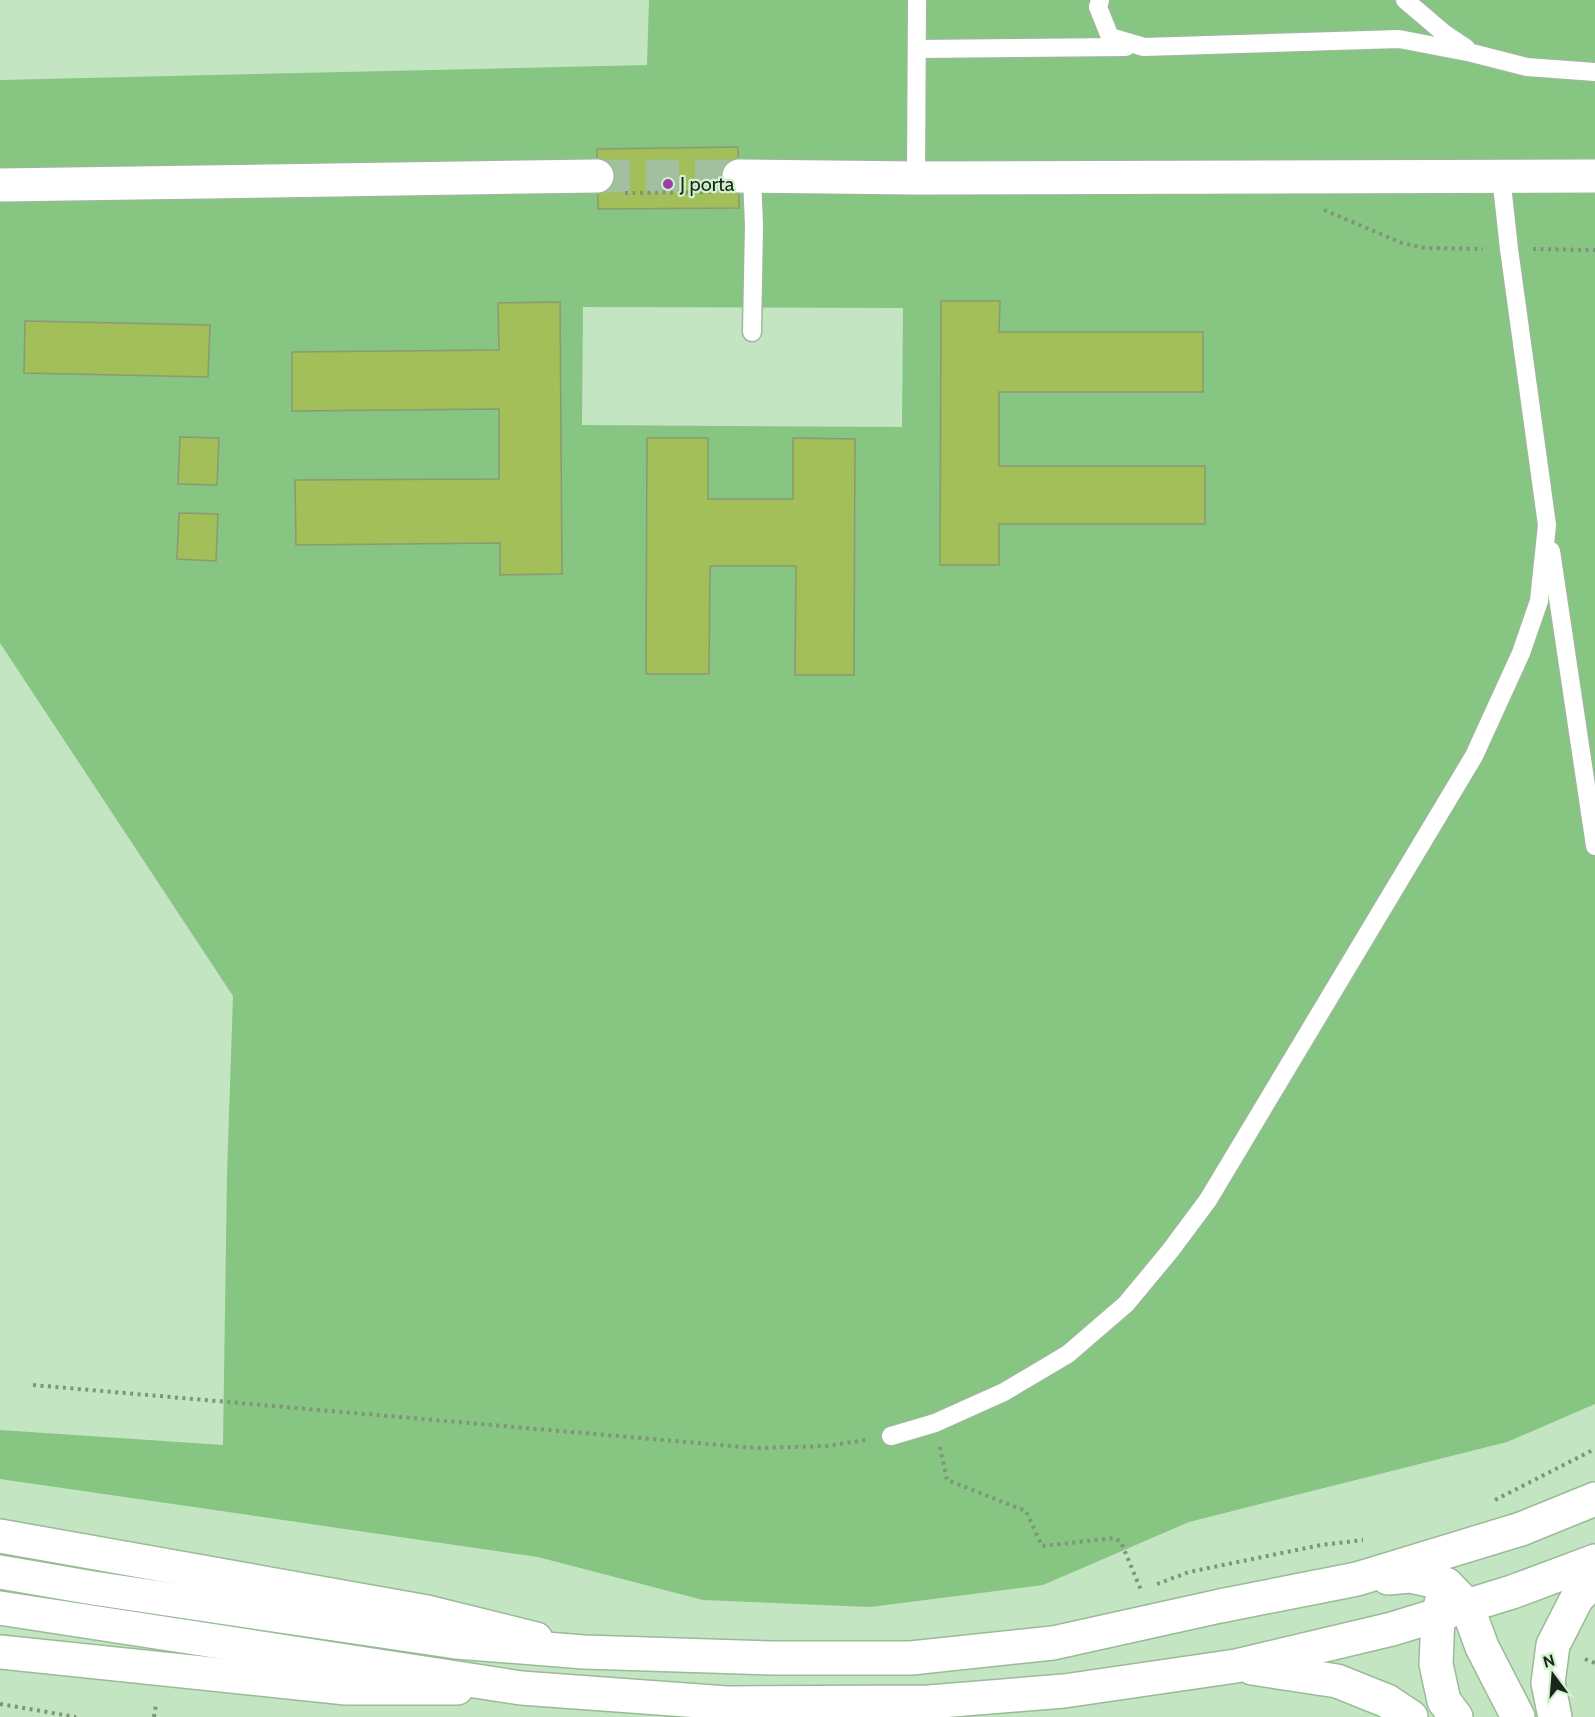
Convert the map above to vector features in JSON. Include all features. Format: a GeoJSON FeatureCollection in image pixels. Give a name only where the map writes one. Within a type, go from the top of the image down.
{"type":"FeatureCollection","features":[{"type":"Feature","properties":{"kind":"main road"},"geometry":{"type":"LineString","coordinates":[[735,182],[916,178],[1595,176]]}},
{"type":"Feature","properties":{"kind":"main road"},"geometry":{"type":"LineString","coordinates":[[0,185],[609,185]]}},
{"type":"Feature","properties":{"kind":"main road"},"geometry":{"type":"LineString","coordinates":[[0,1572],[456,1642],[584,1652],[772,1659],[911,1658],[1053,1643],[1357,1579],[1521,1529],[1595,1499]]}},
{"type":"Feature","properties":{"kind":"main road"},"geometry":{"type":"LineString","coordinates":[[1456,1717],[1444,1701],[1436,1664],[1450,1602],[1493,1547],[1521,1529]]}},
{"type":"Feature","properties":{"kind":"main road"},"geometry":{"type":"LineString","coordinates":[[5,1534],[427,1612],[584,1652]]}},
{"type":"Feature","properties":{"kind":"main road"},"geometry":{"type":"LineString","coordinates":[[0,1652],[346,1688],[521,1688],[727,1703],[929,1702],[1064,1691],[1236,1666],[1392,1629],[1450,1602],[1512,1592],[1595,1561]]}},
{"type":"Feature","properties":{"kind":"main road"},"geometry":{"type":"LineString","coordinates":[[1357,1579],[1410,1576],[1450,1602],[1482,1647],[1518,1717]]}},
{"type":"Feature","properties":{"kind":"main road"},"geometry":{"type":"LineString","coordinates":[[1555,1717],[1548,1683],[1553,1646],[1577,1598],[1595,1580]]}},
{"type":"Feature","properties":{"kind":"main road"},"geometry":{"type":"LineString","coordinates":[[0,1608],[521,1688]]}},
{"type":"Feature","properties":{"kind":"main road"},"geometry":{"type":"LineString","coordinates":[[1236,1666],[1337,1681],[1387,1701],[1411,1717]]}},
{"type":"Feature","properties":{"kind":"lane"},"geometry":{"type":"LineString","coordinates":[[916,178],[917,0]]}},
{"type":"Feature","properties":{"kind":"lane"},"geometry":{"type":"LineString","coordinates":[[1100,0],[1098,7],[1110,37],[1144,47]]}},
{"type":"Feature","properties":{"kind":"lane"},"geometry":{"type":"LineString","coordinates":[[1405,0],[1445,34],[1472,53]]}},
{"type":"Feature","properties":{"kind":"lane"},"geometry":{"type":"LineString","coordinates":[[918,49],[1144,47],[1400,39],[1472,53],[1527,67],[1595,72]]}},
{"type":"Feature","properties":{"kind":"lane"},"geometry":{"type":"LineString","coordinates":[[1501,176],[1547,525],[1595,846]]}},
{"type":"Feature","properties":{"kind":"lane"},"geometry":{"type":"LineString","coordinates":[[735,182],[754,226],[752,332]]}},
{"type":"Feature","properties":{"kind":"lane"},"geometry":{"type":"LineString","coordinates":[[891,1436],[935,1423],[1004,1392],[1068,1354],[1126,1304],[1208,1200],[1474,756],[1521,653],[1539,601],[1547,525]]}},
{"type":"Feature","properties":{"kind":"path"},"geometry":{"type":"LineString","coordinates":[[609,185],[735,182]]}},
{"type":"Feature","properties":{"kind":"path"},"geometry":{"type":"LineString","coordinates":[[1315,207],[1402,243],[1425,248],[1595,250]]}},
{"type":"Feature","properties":{"kind":"path"},"geometry":{"type":"LineString","coordinates":[[33,1385],[755,1448],[827,1446],[891,1436]]}},
{"type":"Feature","properties":{"kind":"path"},"geometry":{"type":"LineString","coordinates":[[935,1423],[947,1480],[1026,1511],[1041,1546],[1114,1538],[1121,1542],[1141,1590],[1189,1572],[1321,1545],[1366,1540]]}},
{"type":"Feature","properties":{"kind":"path"},"geometry":{"type":"LineString","coordinates":[[1489,1504],[1595,1449]]}},
{"type":"Feature","properties":{"kind":"path"},"geometry":{"type":"LineString","coordinates":[[0,1704],[76,1717]]}},
{"type":"Feature","properties":{"kind":"path"},"geometry":{"type":"LineString","coordinates":[[154,1717],[156,1704]]}},
{"type":"Feature","properties":{"kind":"green space"},"geometry":{"type":"Polygon","coordinates":[[[649,0],[1595,0],[1595,1404],[1507,1442],[1189,1522],[1043,1585],[870,1607],[703,1600],[538,1557],[0,1479],[0,1430],[223,1445],[227,1174],[233,996],[0,643],[0,80],[647,65],[649,0]],[[583,307],[582,425],[902,427],[903,308],[583,307]]]}},
{"type":"Feature","properties":{"kind":"building","name":"J porta"},"geometry":{"type":"Polygon","coordinates":[[[738,147],[739,208],[598,209],[597,149],[738,147]]]}},
{"type":"Feature","properties":{"kind":"building"},"geometry":{"type":"Polygon","coordinates":[[[941,301],[1000,301],[999,332],[1203,332],[1203,392],[999,392],[999,466],[1205,466],[1205,524],[999,524],[999,565],[940,565],[941,301]]]}},
{"type":"Feature","properties":{"kind":"building"},"geometry":{"type":"Polygon","coordinates":[[[560,302],[562,574],[500,575],[500,543],[296,545],[295,480],[499,479],[499,409],[292,411],[292,352],[499,350],[498,303],[560,302]]]}},
{"type":"Feature","properties":{"kind":"building"},"geometry":{"type":"Polygon","coordinates":[[[25,321],[210,325],[208,377],[24,373],[25,321]]]}},
{"type":"Feature","properties":{"kind":"building"},"geometry":{"type":"Polygon","coordinates":[[[180,437],[219,438],[217,485],[178,484],[180,437]]]}},
{"type":"Feature","properties":{"kind":"building"},"geometry":{"type":"Polygon","coordinates":[[[647,438],[708,438],[708,499],[793,499],[793,438],[855,439],[854,675],[795,675],[796,566],[710,566],[709,674],[646,674],[647,438]]]}},
{"type":"Feature","properties":{"kind":"building"},"geometry":{"type":"Polygon","coordinates":[[[179,513],[218,514],[216,561],[177,559],[179,513]]]}},
{"type":"Feature","properties":{"kind":"tunnel"},"geometry":{"type":"LineString","coordinates":[[597,176],[739,176]]}},
{"type":"Feature","properties":{"kind":"place","name":"J porta"},"geometry":{"type":"Point","coordinates":[668,184]}}]}
